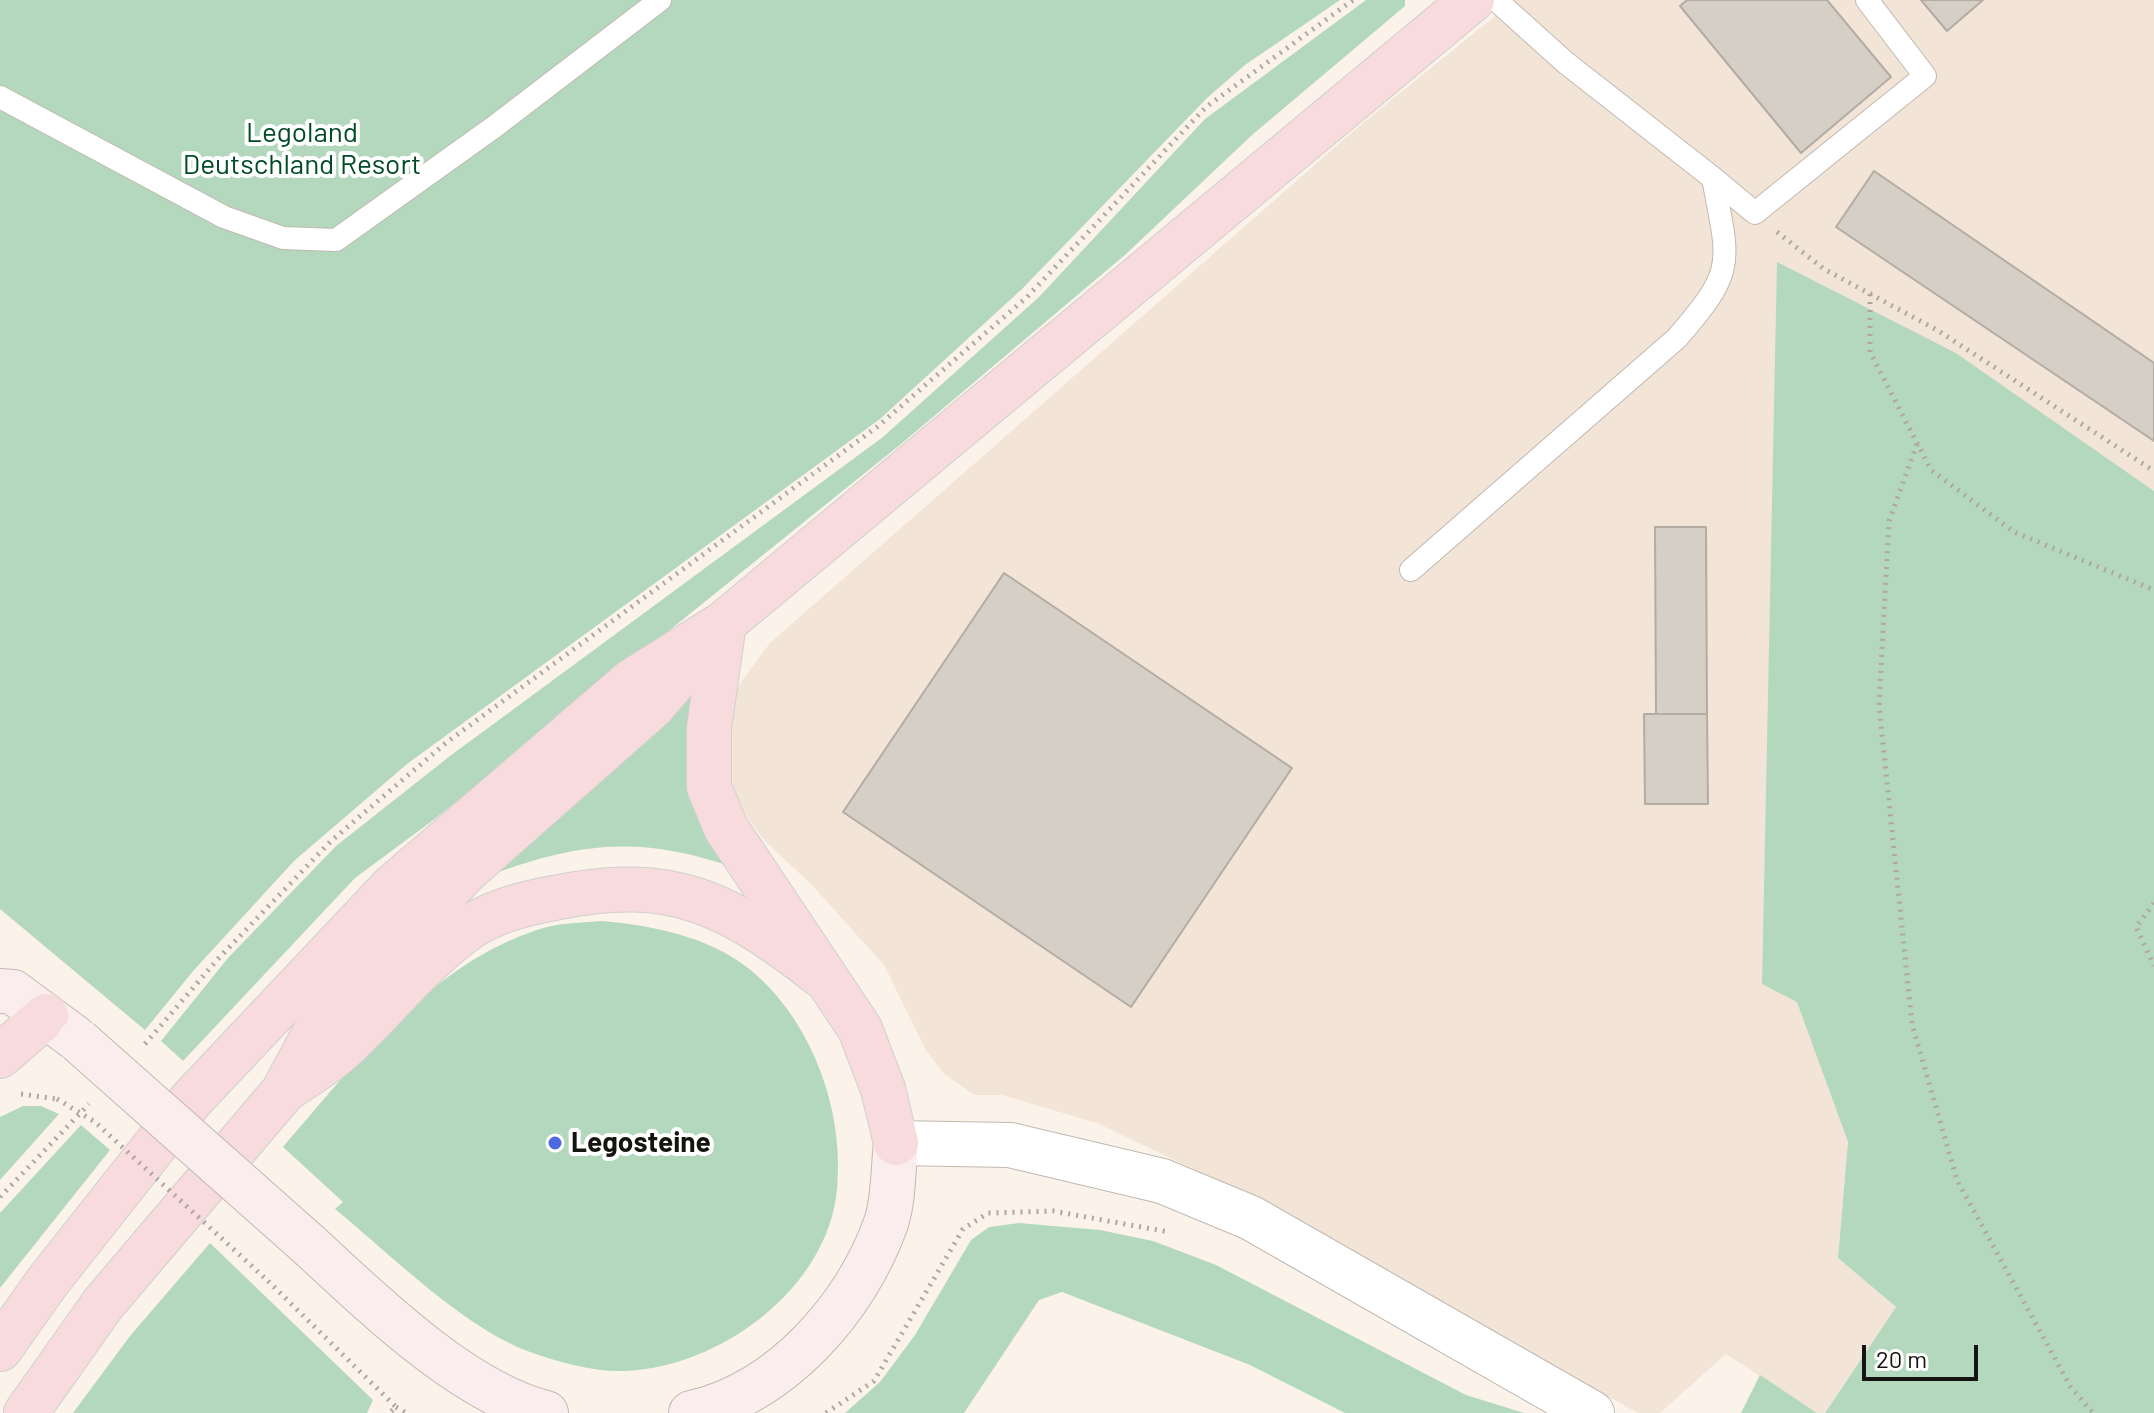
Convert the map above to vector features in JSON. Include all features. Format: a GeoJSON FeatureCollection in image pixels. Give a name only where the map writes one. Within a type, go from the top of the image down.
{"type":"FeatureCollection","features":[{"type":"Feature","properties":{"kind":"main road"},"geometry":{"type":"LineString","coordinates":[[0,1349],[48,1281],[191,1100],[392,887],[632,681],[724,623],[1472,0]]}},
{"type":"Feature","properties":{"kind":"main road"},"geometry":{"type":"LineString","coordinates":[[724,623],[709,728],[709,787],[726,828],[860,1029],[883,1089],[896,1143]]}},
{"type":"Feature","properties":{"kind":"main road"},"geometry":{"type":"LineString","coordinates":[[26,1413],[112,1292],[283,1092],[315,1032],[465,872],[653,706],[724,623]]}},
{"type":"Feature","properties":{"kind":"main road"},"geometry":{"type":"LineString","coordinates":[[283,1092],[339,1052],[470,927],[522,904],[585,891],[642,888],[696,898],[760,928],[822,976]]}},
{"type":"Feature","properties":{"kind":"main road"},"geometry":{"type":"LineString","coordinates":[[6,1075],[23,1004]]}},
{"type":"Feature","properties":{"kind":"street"},"geometry":{"type":"LineString","coordinates":[[23,1004],[308,1244],[387,1316],[454,1368],[546,1413]]}},
{"type":"Feature","properties":{"kind":"street"},"geometry":{"type":"LineString","coordinates":[[691,1413],[709,1409],[766,1379],[829,1323],[856,1286],[887,1220],[896,1143],[1010,1145],[1162,1181],[1251,1218],[1592,1413]]}},
{"type":"Feature","properties":{"kind":"lane"},"geometry":{"type":"LineString","coordinates":[[0,97],[224,217],[283,238],[336,240],[494,127],[660,0]]}},
{"type":"Feature","properties":{"kind":"lane"},"geometry":{"type":"LineString","coordinates":[[1496,0],[1566,63],[1755,213],[1925,76],[1867,0]]}},
{"type":"Feature","properties":{"kind":"lane"},"geometry":{"type":"LineString","coordinates":[[1411,570],[1677,338],[1713,297],[1728,256],[1713,178]]}},
{"type":"Feature","properties":{"kind":"path"},"geometry":{"type":"LineString","coordinates":[[141,1049],[217,960],[331,841],[447,742],[877,427],[1027,297],[1206,107],[1353,0]]}},
{"type":"Feature","properties":{"kind":"path"},"geometry":{"type":"LineString","coordinates":[[1755,213],[1824,269],[1937,330],[2154,471]]}},
{"type":"Feature","properties":{"kind":"path"},"geometry":{"type":"LineString","coordinates":[[1870,294],[1870,352],[1931,470],[2014,532],[2154,590]]}},
{"type":"Feature","properties":{"kind":"path"},"geometry":{"type":"LineString","coordinates":[[1917,444],[1889,521],[1879,705],[1912,1024],[1957,1180],[2070,1386],[2093,1413]]}},
{"type":"Feature","properties":{"kind":"path"},"geometry":{"type":"LineString","coordinates":[[2154,903],[2136,927],[2154,966]]}},
{"type":"Feature","properties":{"kind":"path"},"geometry":{"type":"LineString","coordinates":[[6,1075],[57,1099],[95,1122],[268,1281],[396,1407],[406,1413]]}},
{"type":"Feature","properties":{"kind":"path"},"geometry":{"type":"LineString","coordinates":[[0,1197],[97,1096]]}},
{"type":"Feature","properties":{"kind":"path"},"geometry":{"type":"LineString","coordinates":[[826,1413],[874,1381],[963,1229],[988,1213],[1053,1211],[1173,1233]]}},
{"type":"Feature","properties":{"kind":"path"},"geometry":{"type":"LineString","coordinates":[[389,1413],[396,1407]]}},
{"type":"Feature","properties":{"kind":"shaded area"},"geometry":{"type":"Polygon","coordinates":[[[1515,0],[2154,0],[2154,491],[1956,353],[1777,263],[1797,1001],[1848,1142],[1838,1258],[1896,1307],[1825,1413],[1817,1413],[1726,1354],[1660,1413],[1638,1413],[1271,1206],[1097,1123],[1002,1095],[975,1095],[944,1074],[926,1050],[884,965],[812,885],[765,841],[740,807],[724,754],[733,693],[770,643],[1358,127],[1515,0]]]}},
{"type":"Feature","properties":{"kind":"green space","name":"Legoland Deutschland Resort"},"geometry":{"type":"Polygon","coordinates":[[[0,0],[1340,0],[1245,65],[1207,98],[1022,289],[880,419],[407,764],[294,861],[194,970],[145,1030],[0,909],[0,0]]]}},
{"type":"Feature","properties":{"kind":"green space"},"geometry":{"type":"Polygon","coordinates":[[[1366,0],[1405,0],[1405,6],[1252,135],[1126,254],[901,444],[436,818],[355,878],[183,1061],[161,1041],[228,958],[336,846],[450,756],[883,437],[1039,297],[1205,119],[1366,0]]]}},
{"type":"Feature","properties":{"kind":"green space"},"geometry":{"type":"Polygon","coordinates":[[[1777,262],[1956,353],[2154,491],[2154,1413],[1825,1413],[1896,1307],[1838,1258],[1848,1142],[1797,1002],[1762,984],[1777,262]]]}},
{"type":"Feature","properties":{"kind":"green space"},"geometry":{"type":"Polygon","coordinates":[[[702,674],[738,869],[670,851],[608,847],[547,857],[480,879],[702,674]]]}},
{"type":"Feature","properties":{"kind":"green space"},"geometry":{"type":"Polygon","coordinates":[[[600,921],[658,929],[697,940],[732,957],[770,989],[790,1013],[819,1068],[829,1098],[838,1159],[837,1189],[829,1225],[813,1259],[791,1290],[763,1316],[731,1338],[696,1355],[660,1366],[624,1371],[588,1368],[552,1359],[505,1341],[479,1326],[428,1288],[335,1209],[343,1202],[283,1147],[367,1050],[430,991],[464,966],[500,945],[540,929],[600,921]]]}},
{"type":"Feature","properties":{"kind":"green space"},"geometry":{"type":"Polygon","coordinates":[[[23,1106],[41,1106],[59,1114],[0,1180],[0,1117],[23,1106]]]}},
{"type":"Feature","properties":{"kind":"green space"},"geometry":{"type":"Polygon","coordinates":[[[81,1125],[110,1150],[0,1288],[0,1213],[81,1125]]]}},
{"type":"Feature","properties":{"kind":"green space"},"geometry":{"type":"Polygon","coordinates":[[[1019,1223],[1100,1230],[1153,1241],[1216,1265],[1466,1395],[1524,1413],[1345,1413],[1250,1365],[1062,1292],[1039,1300],[964,1413],[845,1413],[880,1382],[915,1335],[971,1240],[989,1227],[1019,1223]]]}},
{"type":"Feature","properties":{"kind":"green space"},"geometry":{"type":"Polygon","coordinates":[[[210,1243],[373,1400],[367,1413],[73,1413],[130,1336],[210,1243]]]}},
{"type":"Feature","properties":{"kind":"green space"},"geometry":{"type":"Polygon","coordinates":[[[1760,1375],[1817,1413],[1741,1413],[1760,1375]]]}},
{"type":"Feature","properties":{"kind":"building"},"geometry":{"type":"Polygon","coordinates":[[[1687,0],[1827,0],[1891,77],[1801,153],[1680,6],[1687,0]]]}},
{"type":"Feature","properties":{"kind":"building"},"geometry":{"type":"Polygon","coordinates":[[[1921,0],[1983,0],[1947,31],[1921,0]]]}},
{"type":"Feature","properties":{"kind":"building"},"geometry":{"type":"Polygon","coordinates":[[[1874,171],[2154,363],[2154,441],[1836,227],[1874,171]]]}},
{"type":"Feature","properties":{"kind":"building"},"geometry":{"type":"Polygon","coordinates":[[[1655,527],[1706,527],[1707,714],[1656,714],[1655,527]]]}},
{"type":"Feature","properties":{"kind":"building"},"geometry":{"type":"Polygon","coordinates":[[[1004,573],[1292,768],[1131,1007],[843,812],[1004,573]]]}},
{"type":"Feature","properties":{"kind":"building"},"geometry":{"type":"Polygon","coordinates":[[[1644,714],[1707,714],[1708,804],[1645,804],[1644,714]]]}},
{"type":"Feature","properties":{"kind":"place","name":"Legosteine"},"geometry":{"type":"Point","coordinates":[555,1143]}}]}
